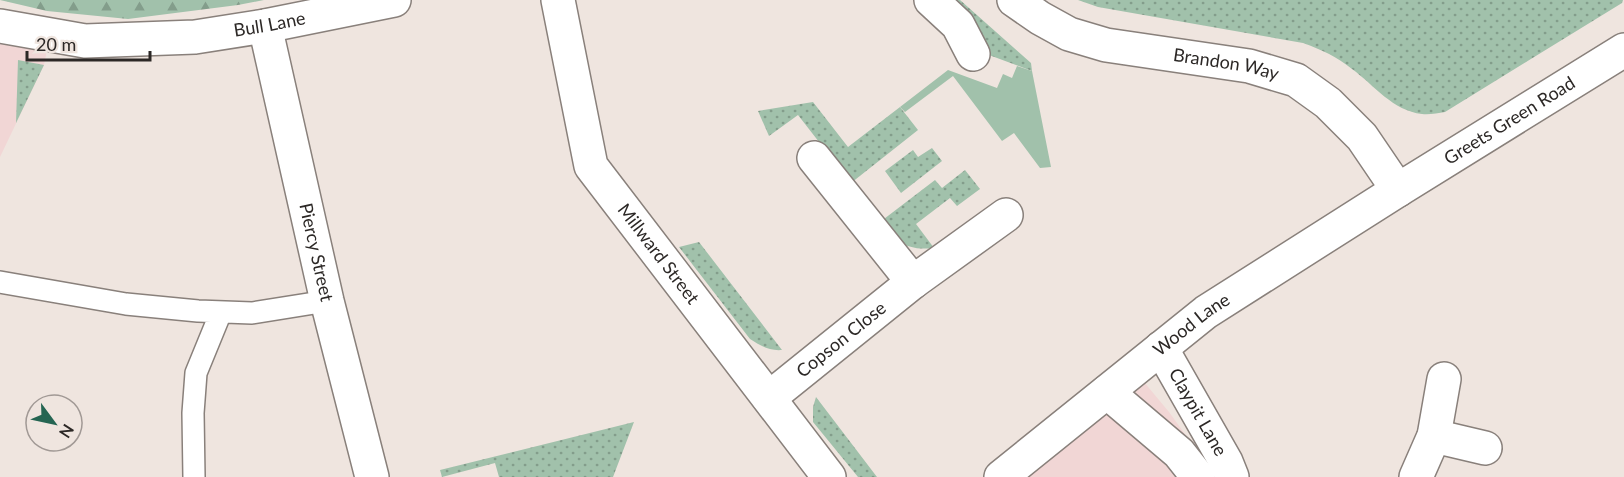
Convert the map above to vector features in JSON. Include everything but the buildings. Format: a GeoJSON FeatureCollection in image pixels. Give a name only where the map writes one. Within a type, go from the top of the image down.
{"type":"FeatureCollection","features":[{"type":"Feature","properties":{"kind":"street","name":"Bull Lane"},"geometry":{"type":"LineString","coordinates":[[0,26],[85,41],[195,37],[265,26],[394,0]]}},
{"type":"Feature","properties":{"kind":"street","name":"Millward Street"},"geometry":{"type":"LineString","coordinates":[[558,0],[591,166],[829,477]]}},
{"type":"Feature","properties":{"kind":"street"},"geometry":{"type":"LineString","coordinates":[[931,0],[958,25],[973,54]]}},
{"type":"Feature","properties":{"kind":"street","name":"Brandon Way"},"geometry":{"type":"LineString","coordinates":[[1014,0],[1069,34],[1106,45],[1249,66],[1296,80],[1328,103],[1362,137],[1398,190]]}},
{"type":"Feature","properties":{"kind":"street","name":"Piercy Street"},"geometry":{"type":"LineString","coordinates":[[265,26],[327,301],[372,477]]}},
{"type":"Feature","properties":{"kind":"street","name":"Greets Green Road"},"geometry":{"type":"LineString","coordinates":[[1398,190],[1624,50]]}},
{"type":"Feature","properties":{"kind":"street"},"geometry":{"type":"LineString","coordinates":[[814,158],[913,282]]}},
{"type":"Feature","properties":{"kind":"street","name":"Wood Lane"},"geometry":{"type":"LineString","coordinates":[[1001,477],[1206,312],[1398,190]]}},
{"type":"Feature","properties":{"kind":"street","name":"Copson Close"},"geometry":{"type":"LineString","coordinates":[[769,398],[913,282],[1006,215]]}},
{"type":"Feature","properties":{"kind":"street","name":"Claypit Lane"},"geometry":{"type":"LineString","coordinates":[[1161,348],[1226,462],[1232,477]]}},
{"type":"Feature","properties":{"kind":"street"},"geometry":{"type":"LineString","coordinates":[[1416,477],[1434,436],[1444,379]]}},
{"type":"Feature","properties":{"kind":"street","name":"Claypit Lane"},"geometry":{"type":"LineString","coordinates":[[1107,392],[1179,453],[1198,477]]}},
{"type":"Feature","properties":{"kind":"street"},"geometry":{"type":"LineString","coordinates":[[1434,436],[1485,448]]}},
{"type":"Feature","properties":{"kind":"lane"},"geometry":{"type":"LineString","coordinates":[[0,282],[126,304],[252,314],[327,301]]}},
{"type":"Feature","properties":{"kind":"lane"},"geometry":{"type":"LineString","coordinates":[[194,477],[193,413],[196,373],[221,312]]}},
{"type":"Feature","properties":{"kind":"shaded area"},"geometry":{"type":"Polygon","coordinates":[[[0,26],[50,35],[44,65],[0,157],[0,26]]]}},
{"type":"Feature","properties":{"kind":"shaded area"},"geometry":{"type":"Polygon","coordinates":[[[1134,370],[1169,412],[1216,477],[1001,477],[1134,370]]]}},
{"type":"Feature","properties":{"kind":"green space"},"geometry":{"type":"Polygon","coordinates":[[[0,0],[264,0],[128,19],[47,11],[0,0]]]}},
{"type":"Feature","properties":{"kind":"green space"},"geometry":{"type":"Polygon","coordinates":[[[948,0],[960,0],[1031,63],[1032,71],[989,55],[948,0]]]}},
{"type":"Feature","properties":{"kind":"green space"},"geometry":{"type":"Polygon","coordinates":[[[1078,0],[1623,0],[1622,3],[1445,112],[1422,114],[1393,103],[1340,60],[1303,43],[1098,7],[1078,0]]]}},
{"type":"Feature","properties":{"kind":"green space"},"geometry":{"type":"Polygon","coordinates":[[[18,60],[44,65],[16,123],[18,60]]]}},
{"type":"Feature","properties":{"kind":"green space"},"geometry":{"type":"Polygon","coordinates":[[[1017,66],[1032,71],[1051,167],[1040,168],[1014,133],[1002,141],[953,76],[905,112],[900,107],[948,70],[997,88],[1003,74],[1012,78],[1017,66]]]}},
{"type":"Feature","properties":{"kind":"green space"},"geometry":{"type":"Polygon","coordinates":[[[813,102],[848,147],[900,107],[918,130],[851,183],[798,115],[769,136],[758,111],[813,102]]]}},
{"type":"Feature","properties":{"kind":"green space"},"geometry":{"type":"Polygon","coordinates":[[[932,148],[942,161],[901,193],[885,171],[913,150],[918,157],[932,148]]]}},
{"type":"Feature","properties":{"kind":"green space"},"geometry":{"type":"Polygon","coordinates":[[[965,170],[980,189],[957,206],[950,198],[916,224],[934,248],[916,248],[903,244],[880,222],[935,180],[942,188],[965,170]]]}},
{"type":"Feature","properties":{"kind":"green space"},"geometry":{"type":"Polygon","coordinates":[[[699,242],[782,350],[765,348],[750,339],[679,247],[699,242]]]}},
{"type":"Feature","properties":{"kind":"green space"},"geometry":{"type":"Polygon","coordinates":[[[816,397],[877,477],[858,477],[813,422],[816,397]]]}},
{"type":"Feature","properties":{"kind":"green space"},"geometry":{"type":"Polygon","coordinates":[[[634,422],[613,477],[499,477],[495,463],[442,477],[440,470],[634,422]]]}}]}
